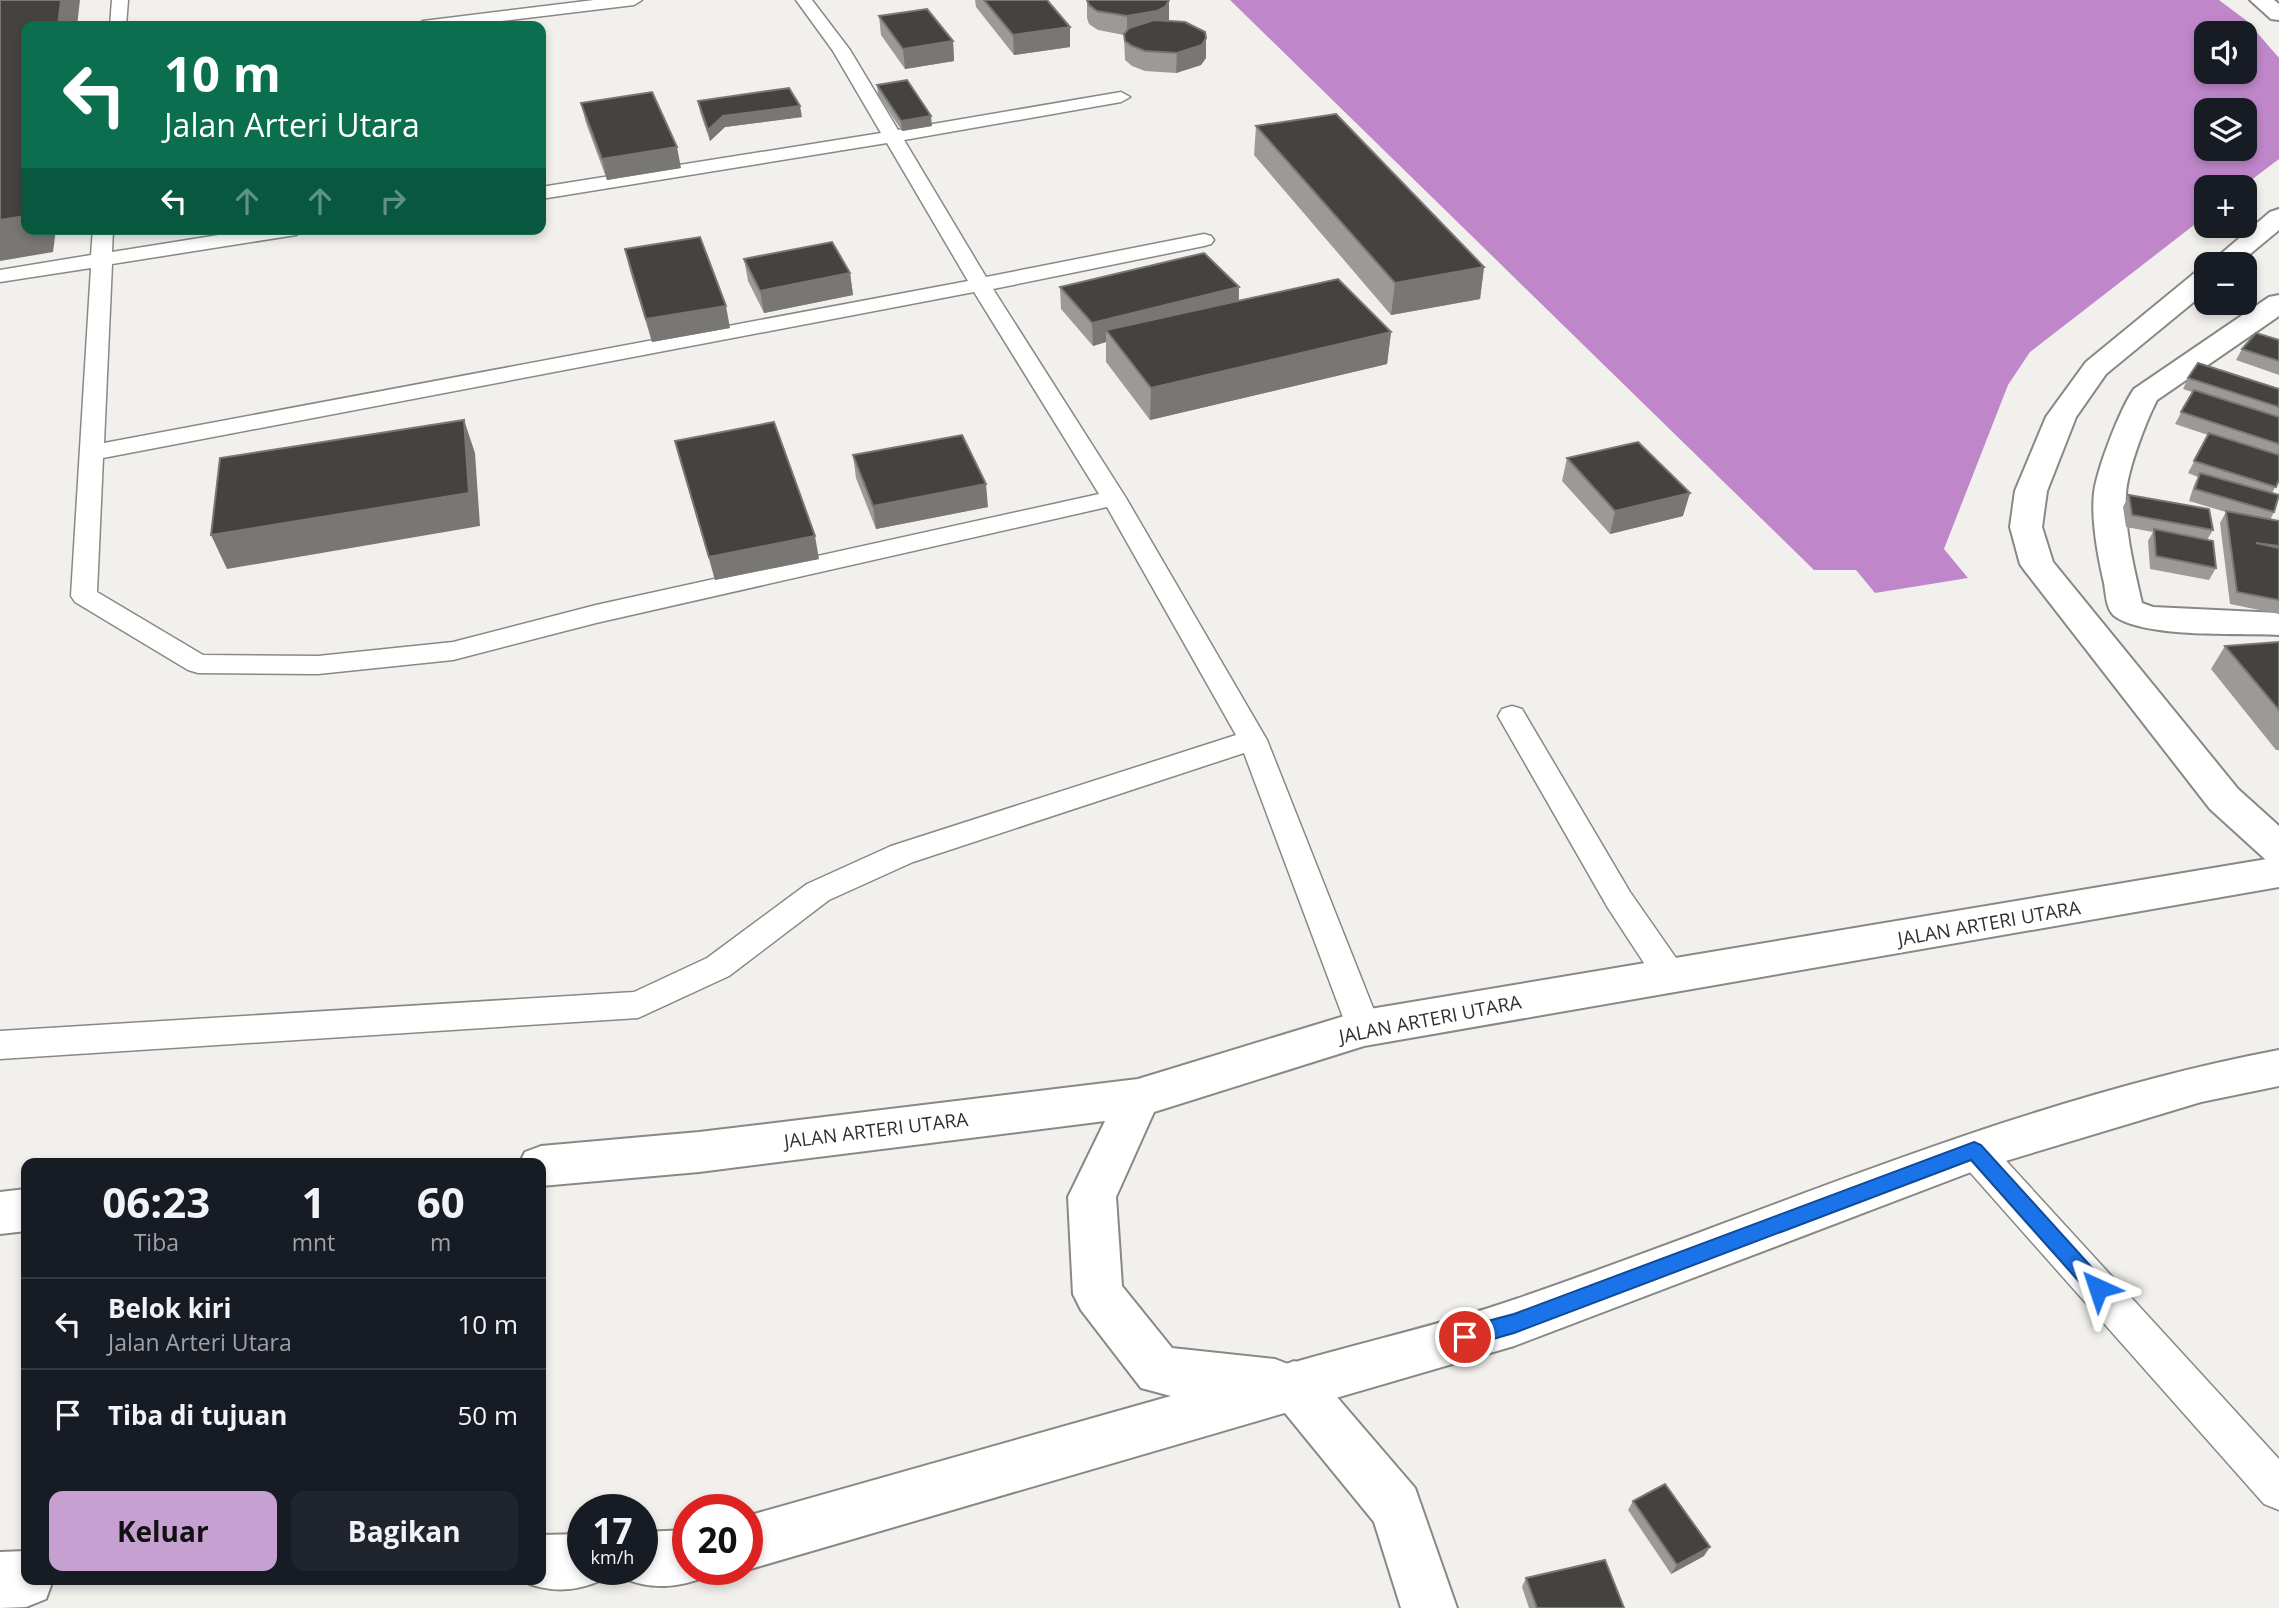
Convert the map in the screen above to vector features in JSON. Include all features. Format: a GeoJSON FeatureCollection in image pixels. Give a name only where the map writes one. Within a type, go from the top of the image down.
{"type":"FeatureCollection","features":[{"type":"Feature","properties":{"kind":"main road"},"geometry":{"type":"LineString","coordinates":[[2260,0],[2279,14]]}},
{"type":"Feature","properties":{"kind":"main road"},"geometry":{"type":"LineString","coordinates":[[2237,252],[2279,217]]}},
{"type":"Feature","properties":{"kind":"main road"},"geometry":{"type":"LineString","coordinates":[[2194,288],[2096,368],[2068,407],[2061,417],[2031,491],[2026,527],[2036,564],[2224,799],[2279,849]]}},
{"type":"Feature","properties":{"kind":"main road"},"geometry":{"type":"LineString","coordinates":[[2279,303],[2144,395],[2131,422],[2110,493],[2115,557],[2126,609],[2130,613],[2148,618],[2279,624]]}},
{"type":"Feature","properties":{"kind":"main road","name":"JALAN ARTERI UTARA"},"geometry":{"type":"LineString","coordinates":[[546,1166],[699,1152],[1138,1098],[1364,1028],[2279,872]]}},
{"type":"Feature","properties":{"kind":"main road"},"geometry":{"type":"LineString","coordinates":[[763,1538],[1514,1323],[1974,1151],[2201,1083],[2279,1068]]}},
{"type":"Feature","properties":{"kind":"main road"},"geometry":{"type":"LineString","coordinates":[[1138,1098],[1092,1197],[1098,1294],[1159,1371],[1294,1385],[1396,1507],[1429,1608]]}},
{"type":"Feature","properties":{"kind":"main road"},"geometry":{"type":"LineString","coordinates":[[0,1207],[21,1208]]}},
{"type":"Feature","properties":{"kind":"main road"},"geometry":{"type":"LineString","coordinates":[[0,1213],[21,1209]]}},
{"type":"Feature","properties":{"kind":"main road"},"geometry":{"type":"LineString","coordinates":[[546,1562],[567,1561]]}},
{"type":"Feature","properties":{"kind":"main road"},"geometry":{"type":"LineString","coordinates":[[0,1580],[21,1579]]}},
{"type":"Feature","properties":{"kind":"lane"},"geometry":{"type":"LineString","coordinates":[[118,21],[120,0]]}},
{"type":"Feature","properties":{"kind":"lane"},"geometry":{"type":"LineString","coordinates":[[464,21],[634,0]]}},
{"type":"Feature","properties":{"kind":"lane"},"geometry":{"type":"LineString","coordinates":[[804,0],[841,50],[981,286],[1114,498],[1253,740],[1364,1028]]}},
{"type":"Feature","properties":{"kind":"lane"},"geometry":{"type":"LineString","coordinates":[[546,192],[893,137],[1121,97]]}},
{"type":"Feature","properties":{"kind":"lane"},"geometry":{"type":"LineString","coordinates":[[102,235],[85,596],[198,664],[318,665],[453,651],[596,614],[1114,498]]}},
{"type":"Feature","properties":{"kind":"lane"},"geometry":{"type":"LineString","coordinates":[[0,276],[255,235]]}},
{"type":"Feature","properties":{"kind":"lane"},"geometry":{"type":"LineString","coordinates":[[90,453],[281,415],[981,286],[1204,240]]}},
{"type":"Feature","properties":{"kind":"lane"},"geometry":{"type":"LineString","coordinates":[[1512,716],[1619,900],[1671,977]]}},
{"type":"Feature","properties":{"kind":"lane"},"geometry":{"type":"LineString","coordinates":[[0,1045],[638,1005],[718,967],[818,892],[902,854],[1253,740]]}},
{"type":"Feature","properties":{"kind":"lane"},"geometry":{"type":"LineString","coordinates":[[1974,1151],[2279,1489]]}},
{"type":"Feature","properties":{"kind":"shaded area"},"geometry":{"type":"Polygon","coordinates":[[[1230,0],[2219,0],[2247,21],[2194,21],[2194,84],[2257,84],[2257,33],[2279,58],[2279,159],[2257,176],[2194,175],[2194,225],[2030,352],[2008,385],[1944,549],[1968,578],[1875,593],[1856,570],[1814,570],[1230,0]]]}},
{"type":"Feature","properties":{"kind":"building"},"geometry":{"type":"Polygon","coordinates":[[[0,0],[61,0],[59,21],[21,21],[21,217],[0,220],[0,0]]]}},
{"type":"Feature","properties":{"kind":"building"},"geometry":{"type":"Polygon","coordinates":[[[984,0],[1047,0],[1070,27],[1013,35],[984,0]]]}},
{"type":"Feature","properties":{"kind":"building"},"geometry":{"type":"Polygon","coordinates":[[[1087,0],[1169,0],[1166,6],[1157,11],[1127,16],[1097,11],[1087,0]]]}},
{"type":"Feature","properties":{"kind":"building"},"geometry":{"type":"Polygon","coordinates":[[[927,9],[953,41],[903,49],[879,16],[927,9]]]}},
{"type":"Feature","properties":{"kind":"building"},"geometry":{"type":"Polygon","coordinates":[[[1154,20],[1185,22],[1205,32],[1206,38],[1202,45],[1177,53],[1145,51],[1125,41],[1124,34],[1129,28],[1154,20]]]}},
{"type":"Feature","properties":{"kind":"building"},"geometry":{"type":"Polygon","coordinates":[[[907,80],[931,116],[901,121],[877,85],[907,80]]]}},
{"type":"Feature","properties":{"kind":"building"},"geometry":{"type":"Polygon","coordinates":[[[789,88],[800,106],[723,116],[708,130],[698,101],[789,88]]]}},
{"type":"Feature","properties":{"kind":"building"},"geometry":{"type":"Polygon","coordinates":[[[652,92],[677,147],[602,159],[581,103],[652,92]]]}},
{"type":"Feature","properties":{"kind":"building"},"geometry":{"type":"Polygon","coordinates":[[[1336,114],[1484,267],[1395,283],[1256,126],[1336,114]]]}},
{"type":"Feature","properties":{"kind":"building"},"geometry":{"type":"Polygon","coordinates":[[[700,237],[726,306],[646,319],[625,249],[700,237]]]}},
{"type":"Feature","properties":{"kind":"building"},"geometry":{"type":"Polygon","coordinates":[[[832,242],[850,273],[760,291],[744,259],[832,242]]]}},
{"type":"Feature","properties":{"kind":"building"},"geometry":{"type":"Polygon","coordinates":[[[1204,253],[1239,287],[1092,323],[1060,287],[1204,253]]]}},
{"type":"Feature","properties":{"kind":"building"},"geometry":{"type":"Polygon","coordinates":[[[1338,279],[1391,332],[1151,388],[1106,330],[1338,279]]]}},
{"type":"Feature","properties":{"kind":"building"},"geometry":{"type":"Polygon","coordinates":[[[2256,333],[2279,340],[2279,361],[2242,349],[2256,333]]]}},
{"type":"Feature","properties":{"kind":"building"},"geometry":{"type":"Polygon","coordinates":[[[2198,363],[2279,389],[2279,407],[2188,378],[2198,363]]]}},
{"type":"Feature","properties":{"kind":"building"},"geometry":{"type":"Polygon","coordinates":[[[2194,390],[2279,417],[2279,444],[2181,412],[2194,390]]]}},
{"type":"Feature","properties":{"kind":"building"},"geometry":{"type":"Polygon","coordinates":[[[464,420],[469,493],[211,535],[220,458],[464,420]]]}},
{"type":"Feature","properties":{"kind":"building"},"geometry":{"type":"Polygon","coordinates":[[[774,422],[815,536],[709,557],[675,441],[774,422]]]}},
{"type":"Feature","properties":{"kind":"building"},"geometry":{"type":"Polygon","coordinates":[[[2209,433],[2279,455],[2279,480],[2276,487],[2194,461],[2209,433]]]}},
{"type":"Feature","properties":{"kind":"building"},"geometry":{"type":"Polygon","coordinates":[[[962,435],[986,484],[873,506],[853,455],[962,435]]]}},
{"type":"Feature","properties":{"kind":"building"},"geometry":{"type":"Polygon","coordinates":[[[1638,442],[1690,493],[1615,511],[1567,458],[1638,442]]]}},
{"type":"Feature","properties":{"kind":"building"},"geometry":{"type":"Polygon","coordinates":[[[2200,473],[2279,495],[2274,512],[2195,489],[2200,473]]]}},
{"type":"Feature","properties":{"kind":"building"},"geometry":{"type":"Polygon","coordinates":[[[2129,495],[2209,509],[2213,530],[2132,515],[2129,495]]]}},
{"type":"Feature","properties":{"kind":"building"},"geometry":{"type":"Polygon","coordinates":[[[2226,511],[2279,521],[2279,546],[2256,543],[2279,548],[2279,600],[2237,592],[2226,511]]]}},
{"type":"Feature","properties":{"kind":"building"},"geometry":{"type":"Polygon","coordinates":[[[2154,529],[2213,541],[2216,568],[2156,556],[2154,529]]]}},
{"type":"Feature","properties":{"kind":"building"},"geometry":{"type":"Polygon","coordinates":[[[2279,642],[2279,710],[2225,646],[2279,642]]]}},
{"type":"Feature","properties":{"kind":"building"},"geometry":{"type":"Polygon","coordinates":[[[1665,1484],[1710,1547],[1677,1565],[1633,1501],[1665,1484]]]}},
{"type":"Feature","properties":{"kind":"building"},"geometry":{"type":"Polygon","coordinates":[[[1605,1560],[1624,1608],[1537,1608],[1526,1578],[1605,1560]]]}},
{"type":"Feature","properties":{"kind":"route"},"geometry":{"type":"LineString","coordinates":[[1465,1337],[1514,1323],[1974,1151],[2098,1288]]}}]}
